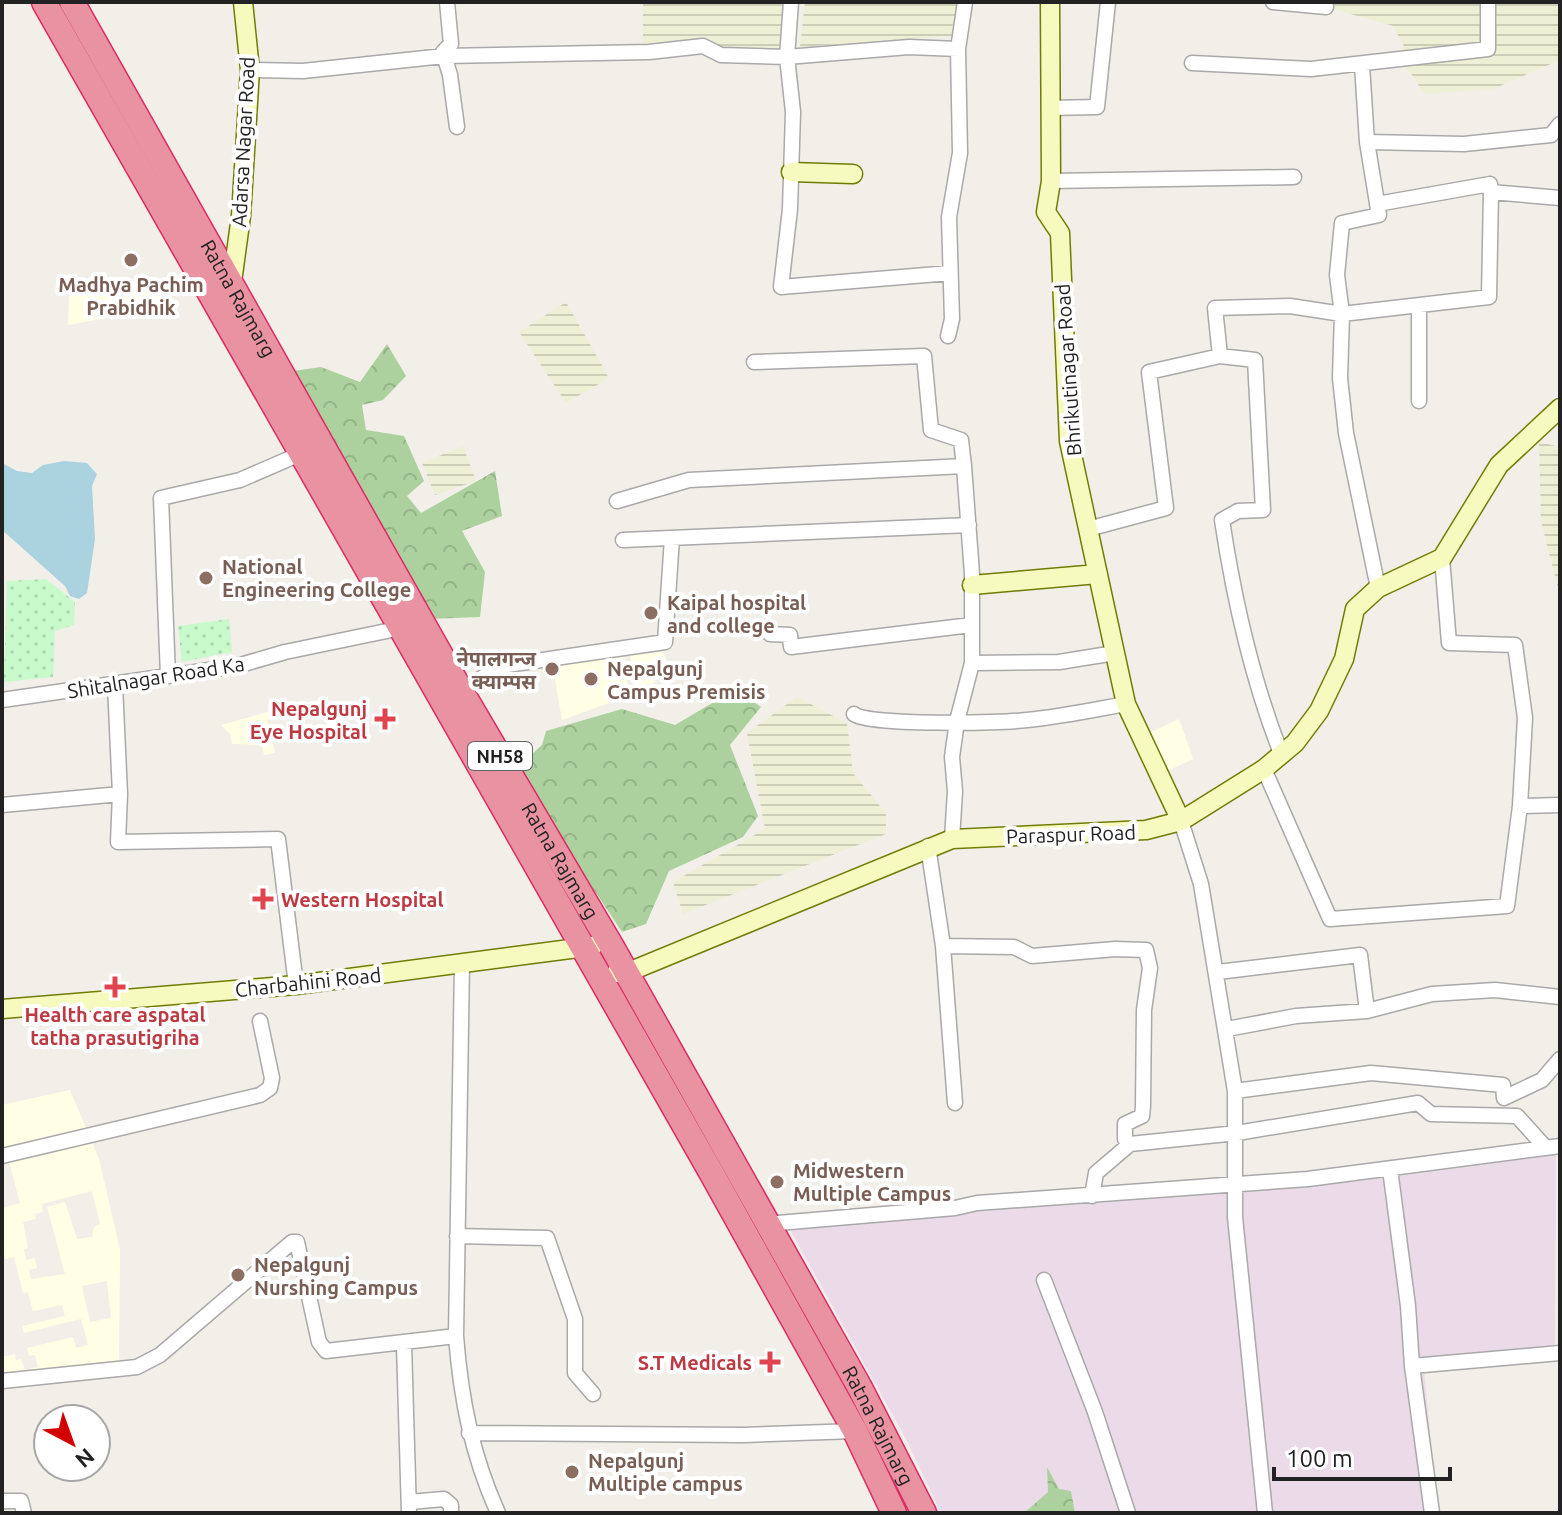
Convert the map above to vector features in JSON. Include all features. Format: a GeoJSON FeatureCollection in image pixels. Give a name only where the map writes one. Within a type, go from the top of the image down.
{"type":"FeatureCollection","features":[{"type":"Feature","properties":{"kind":"highway","name":"Ratna Rajmarg"},"geometry":{"type":"LineString","coordinates":[[44,2],[300,454],[461,691],[612,947],[859,1386],[924,1513]]}},
{"type":"Feature","properties":{"kind":"highway","name":"Ratna Rajmarg"},"geometry":{"type":"LineString","coordinates":[[72,2],[232,282],[581,946],[855,1431],[894,1513]]}},
{"type":"Feature","properties":{"kind":"street","name":"Adarsa Nagar Road"},"geometry":{"type":"LineString","coordinates":[[232,282],[241,216],[250,70],[243,2]]}},
{"type":"Feature","properties":{"kind":"street"},"geometry":{"type":"LineString","coordinates":[[447,2],[451,44],[443,52],[450,75],[457,127]]}},
{"type":"Feature","properties":{"kind":"street"},"geometry":{"type":"LineString","coordinates":[[791,2],[787,57],[793,112],[791,172],[781,287],[950,273]]}},
{"type":"Feature","properties":{"kind":"street"},"geometry":{"type":"LineString","coordinates":[[948,336],[952,319],[949,217],[960,153],[958,49],[965,2]]}},
{"type":"Feature","properties":{"kind":"street","name":"Bhrikutinagar Road"},"geometry":{"type":"LineString","coordinates":[[1050,2],[1051,181],[1046,212],[1060,233],[1069,441],[1126,704],[1181,821]]}},
{"type":"Feature","properties":{"kind":"street"},"geometry":{"type":"LineString","coordinates":[[1049,108],[1097,107],[1108,2]]}},
{"type":"Feature","properties":{"kind":"street"},"geometry":{"type":"LineString","coordinates":[[1273,2],[1326,7]]}},
{"type":"Feature","properties":{"kind":"street"},"geometry":{"type":"LineString","coordinates":[[1192,63],[1311,69],[1488,49],[1488,2]]}},
{"type":"Feature","properties":{"kind":"street"},"geometry":{"type":"LineString","coordinates":[[250,70],[303,71],[444,56],[649,52],[703,46],[721,55],[787,57],[909,47],[958,49]]}},
{"type":"Feature","properties":{"kind":"street"},"geometry":{"type":"LineString","coordinates":[[1362,65],[1367,142],[1379,215],[1342,223],[1337,275],[1342,314],[1340,378],[1346,433],[1378,588]]}},
{"type":"Feature","properties":{"kind":"street"},"geometry":{"type":"LineString","coordinates":[[1367,142],[1464,144],[1551,135],[1560,124]]}},
{"type":"Feature","properties":{"kind":"street"},"geometry":{"type":"LineString","coordinates":[[791,172],[853,174]]}},
{"type":"Feature","properties":{"kind":"street"},"geometry":{"type":"LineString","coordinates":[[1051,181],[1294,177]]}},
{"type":"Feature","properties":{"kind":"street"},"geometry":{"type":"LineString","coordinates":[[1220,356],[1215,308],[1290,306],[1342,314],[1489,297],[1490,184],[1377,204]]}},
{"type":"Feature","properties":{"kind":"street"},"geometry":{"type":"LineString","coordinates":[[1491,192],[1560,198]]}},
{"type":"Feature","properties":{"kind":"street"},"geometry":{"type":"LineString","coordinates":[[1419,307],[1419,401]]}},
{"type":"Feature","properties":{"kind":"street"},"geometry":{"type":"LineString","coordinates":[[754,362],[924,356],[931,430],[961,440],[972,585],[972,663],[957,721],[952,757],[955,791],[952,839]]}},
{"type":"Feature","properties":{"kind":"street"},"geometry":{"type":"LineString","coordinates":[[1088,529],[1166,508],[1149,372],[1220,356],[1255,360],[1263,510],[1238,511],[1222,520],[1230,575],[1258,691],[1282,756]]}},
{"type":"Feature","properties":{"kind":"street"},"geometry":{"type":"LineString","coordinates":[[1264,769],[1330,919],[1507,906],[1520,806],[1525,718],[1515,645],[1449,643],[1442,558],[1499,465],[1560,408]]}},
{"type":"Feature","properties":{"kind":"street"},"geometry":{"type":"LineString","coordinates":[[168,676],[161,498],[240,480],[300,454]]}},
{"type":"Feature","properties":{"kind":"street"},"geometry":{"type":"LineString","coordinates":[[617,501],[689,480],[844,475],[964,466]]}},
{"type":"Feature","properties":{"kind":"street"},"geometry":{"type":"LineString","coordinates":[[623,540],[969,525]]}},
{"type":"Feature","properties":{"kind":"street"},"geometry":{"type":"LineString","coordinates":[[461,691],[501,666],[665,642],[672,538]]}},
{"type":"Feature","properties":{"kind":"street","name":"Paraspur Road"},"geometry":{"type":"LineString","coordinates":[[597,975],[626,973],[928,846],[952,839],[1146,830],[1181,821],[1282,756],[1319,711],[1344,659],[1355,609],[1378,588],[1442,558]]}},
{"type":"Feature","properties":{"kind":"street"},"geometry":{"type":"LineString","coordinates":[[972,585],[1098,574]]}},
{"type":"Feature","properties":{"kind":"street","name":"Shitalnagar Road Ka"},"geometry":{"type":"LineString","coordinates":[[2,700],[237,666],[285,652],[414,624]]}},
{"type":"Feature","properties":{"kind":"street"},"geometry":{"type":"LineString","coordinates":[[770,634],[790,635],[791,647],[971,625]]}},
{"type":"Feature","properties":{"kind":"street"},"geometry":{"type":"LineString","coordinates":[[972,663],[1059,662],[1115,653]]}},
{"type":"Feature","properties":{"kind":"street"},"geometry":{"type":"LineString","coordinates":[[115,685],[120,794],[118,842],[278,839],[296,985]]}},
{"type":"Feature","properties":{"kind":"street"},"geometry":{"type":"LineString","coordinates":[[854,714],[860,719],[884,722],[1026,721],[1126,704]]}},
{"type":"Feature","properties":{"kind":"street"},"geometry":{"type":"LineString","coordinates":[[2,805],[120,794]]}},
{"type":"Feature","properties":{"kind":"street"},"geometry":{"type":"LineString","coordinates":[[1520,806],[1560,805]]}},
{"type":"Feature","properties":{"kind":"street"},"geometry":{"type":"LineString","coordinates":[[1181,821],[1201,884],[1218,972],[1235,1091],[1235,1217],[1265,1513]]}},
{"type":"Feature","properties":{"kind":"street"},"geometry":{"type":"LineString","coordinates":[[928,846],[943,946],[955,1103]]}},
{"type":"Feature","properties":{"kind":"street","name":"Charbahini Road"},"geometry":{"type":"LineString","coordinates":[[2,1009],[296,985],[581,946],[612,947]]}},
{"type":"Feature","properties":{"kind":"street"},"geometry":{"type":"LineString","coordinates":[[943,946],[1014,947],[1032,956],[1115,949],[1146,950],[1150,968],[1144,1010],[1143,1106],[1142,1116],[1125,1124],[1125,1139],[1130,1144]]}},
{"type":"Feature","properties":{"kind":"street"},"geometry":{"type":"LineString","coordinates":[[1218,972],[1360,955],[1367,1011]]}},
{"type":"Feature","properties":{"kind":"street"},"geometry":{"type":"LineString","coordinates":[[462,963],[456,1336],[461,1401],[481,1474],[498,1513]]}},
{"type":"Feature","properties":{"kind":"street"},"geometry":{"type":"LineString","coordinates":[[1227,1029],[1296,1016],[1367,1011],[1432,994],[1495,990],[1560,997]]}},
{"type":"Feature","properties":{"kind":"street"},"geometry":{"type":"LineString","coordinates":[[2,1156],[260,1095],[270,1088],[272,1078],[260,1021]]}},
{"type":"Feature","properties":{"kind":"street"},"geometry":{"type":"LineString","coordinates":[[1235,1091],[1371,1073],[1503,1085],[1504,1098],[1542,1080],[1560,1059]]}},
{"type":"Feature","properties":{"kind":"street"},"geometry":{"type":"LineString","coordinates":[[1092,1196],[1096,1173],[1130,1144],[1237,1133],[1418,1103],[1431,1114],[1517,1116],[1553,1147]]}},
{"type":"Feature","properties":{"kind":"street"},"geometry":{"type":"LineString","coordinates":[[766,1224],[977,1203],[1237,1184],[1390,1169],[1553,1147]]}},
{"type":"Feature","properties":{"kind":"street"},"geometry":{"type":"LineString","coordinates":[[1390,1169],[1432,1513]]}},
{"type":"Feature","properties":{"kind":"street"},"geometry":{"type":"LineString","coordinates":[[457,1236],[547,1238],[575,1319],[575,1373],[593,1394]]}},
{"type":"Feature","properties":{"kind":"street"},"geometry":{"type":"LineString","coordinates":[[2,1381],[137,1367],[160,1355],[292,1242],[297,1242],[319,1342],[326,1351],[404,1345],[456,1336]]}},
{"type":"Feature","properties":{"kind":"street"},"geometry":{"type":"LineString","coordinates":[[1044,1280],[1095,1412],[1128,1513]]}},
{"type":"Feature","properties":{"kind":"street"},"geometry":{"type":"LineString","coordinates":[[404,1345],[409,1508],[444,1499],[451,1505],[451,1513]]}},
{"type":"Feature","properties":{"kind":"street"},"geometry":{"type":"LineString","coordinates":[[1412,1366],[1560,1353]]}},
{"type":"Feature","properties":{"kind":"street"},"geometry":{"type":"LineString","coordinates":[[469,1433],[744,1435],[855,1431]]}},
{"type":"Feature","properties":{"kind":"street"},"geometry":{"type":"LineString","coordinates":[[2,1501],[21,1501],[24,1513]]}},
{"type":"Feature","properties":{"kind":"shaded area"},"geometry":{"type":"Polygon","coordinates":[[[643,2],[783,2],[779,49],[735,50],[694,39],[643,45],[643,2]]]}},
{"type":"Feature","properties":{"kind":"shaded area"},"geometry":{"type":"Polygon","coordinates":[[[805,2],[959,2],[952,36],[800,47],[805,2]]]}},
{"type":"Feature","properties":{"kind":"shaded area"},"geometry":{"type":"Polygon","coordinates":[[[1330,2],[1560,2],[1560,60],[1493,89],[1424,94],[1413,76],[1397,61],[1404,46],[1393,26],[1326,7],[1330,2]]]}},
{"type":"Feature","properties":{"kind":"shaded area"},"geometry":{"type":"Polygon","coordinates":[[[156,287],[160,308],[68,325],[69,296],[156,287]]]}},
{"type":"Feature","properties":{"kind":"shaded area"},"geometry":{"type":"Polygon","coordinates":[[[566,302],[609,378],[566,403],[519,332],[566,302]]]}},
{"type":"Feature","properties":{"kind":"shaded area"},"geometry":{"type":"Polygon","coordinates":[[[1539,442],[1560,447],[1560,596],[1541,522],[1539,442]]]}},
{"type":"Feature","properties":{"kind":"shaded area"},"geometry":{"type":"Polygon","coordinates":[[[463,446],[476,481],[435,495],[422,463],[463,446]]]}},
{"type":"Feature","properties":{"kind":"shaded area","name":"Nepalgunj Campus Premisis"},"geometry":{"type":"Polygon","coordinates":[[[624,651],[628,696],[562,720],[552,662],[624,651]]]}},
{"type":"Feature","properties":{"kind":"shaded area"},"geometry":{"type":"Polygon","coordinates":[[[663,652],[667,660],[654,683],[638,686],[634,682],[630,655],[663,652]]]}},
{"type":"Feature","properties":{"kind":"shaded area"},"geometry":{"type":"Polygon","coordinates":[[[797,697],[847,723],[853,773],[886,813],[886,834],[683,914],[673,882],[765,829],[747,733],[797,697]]]}},
{"type":"Feature","properties":{"kind":"shaded area"},"geometry":{"type":"Polygon","coordinates":[[[282,708],[289,715],[267,720],[275,753],[264,755],[262,745],[232,744],[231,735],[221,725],[282,708]]]}},
{"type":"Feature","properties":{"kind":"shaded area"},"geometry":{"type":"Polygon","coordinates":[[[1179,719],[1193,759],[1163,773],[1145,735],[1179,719]]]}},
{"type":"Feature","properties":{"kind":"shaded area"},"geometry":{"type":"Polygon","coordinates":[[[70,1090],[99,1159],[120,1250],[119,1366],[2,1379],[2,1357],[15,1354],[16,1360],[21,1359],[25,1370],[38,1367],[35,1355],[29,1356],[27,1348],[73,1337],[76,1348],[88,1345],[81,1319],[24,1333],[22,1326],[65,1316],[62,1305],[33,1311],[28,1292],[23,1293],[14,1257],[5,1259],[2,1208],[20,1203],[8,1158],[2,1159],[2,1105],[70,1090]],[[92,1191],[42,1204],[43,1212],[35,1214],[36,1219],[23,1222],[28,1248],[24,1249],[26,1260],[35,1258],[37,1268],[29,1270],[31,1279],[65,1274],[47,1207],[65,1202],[77,1239],[92,1237],[94,1227],[100,1224],[92,1191]],[[107,1281],[82,1286],[90,1322],[111,1318],[107,1281]]]}},
{"type":"Feature","properties":{"kind":"shaded area"},"geometry":{"type":"Polygon","coordinates":[[[1556,1154],[1555,1345],[1424,1368],[1437,1513],[941,1513],[907,1441],[788,1226],[1399,1176],[1556,1154]]]}},
{"type":"Feature","properties":{"kind":"green space"},"geometry":{"type":"Polygon","coordinates":[[[387,344],[406,376],[383,400],[362,405],[366,430],[404,436],[424,481],[407,496],[421,513],[495,471],[502,516],[462,531],[485,572],[480,617],[428,619],[293,371],[321,367],[360,382],[387,344]]]}},
{"type":"Feature","properties":{"kind":"green space"},"geometry":{"type":"Polygon","coordinates":[[[46,579],[75,602],[74,625],[55,631],[53,677],[4,682],[7,581],[46,579]]]}},
{"type":"Feature","properties":{"kind":"green space"},"geometry":{"type":"Polygon","coordinates":[[[229,619],[232,652],[182,662],[178,626],[229,619]]]}},
{"type":"Feature","properties":{"kind":"green space"},"geometry":{"type":"Polygon","coordinates":[[[736,689],[761,707],[730,745],[758,816],[743,837],[669,871],[646,924],[622,932],[523,783],[521,764],[542,745],[546,731],[622,709],[675,725],[736,689]]]}},
{"type":"Feature","properties":{"kind":"green space"},"geometry":{"type":"Polygon","coordinates":[[[1047,1467],[1059,1489],[1071,1491],[1075,1513],[1024,1513],[1048,1492],[1047,1467]]]}},
{"type":"Feature","properties":{"kind":"water"},"geometry":{"type":"Polygon","coordinates":[[[64,461],[87,463],[97,474],[92,486],[95,539],[87,593],[79,599],[70,596],[65,586],[2,530],[2,463],[17,471],[32,473],[43,465],[64,461]]]}},
{"type":"Feature","properties":{"kind":"place","name":"Madhya Pachim Prabidhik"},"geometry":{"type":"Point","coordinates":[131,260]}},
{"type":"Feature","properties":{"kind":"place","name":"National Engineering College"},"geometry":{"type":"Point","coordinates":[206,578]}},
{"type":"Feature","properties":{"kind":"place","name":"Kaipal hospital and college"},"geometry":{"type":"Point","coordinates":[651,613]}},
{"type":"Feature","properties":{"kind":"place","name":"नेपालगन्ज क्याम्पस"},"geometry":{"type":"Point","coordinates":[552,669]}},
{"type":"Feature","properties":{"kind":"place","name":"Nepalgunj Campus Premisis"},"geometry":{"type":"Point","coordinates":[591,679]}},
{"type":"Feature","properties":{"kind":"place","name":"Nepalgunj Eye Hospital"},"geometry":{"type":"Point","coordinates":[385,719]}},
{"type":"Feature","properties":{"kind":"place","name":"Western Hospital"},"geometry":{"type":"Point","coordinates":[263,899]}},
{"type":"Feature","properties":{"kind":"place","name":"Health care aspatal tatha prasutigriha"},"geometry":{"type":"Point","coordinates":[115,987]}},
{"type":"Feature","properties":{"kind":"place","name":"Midwestern Multiple Campus"},"geometry":{"type":"Point","coordinates":[777,1182]}},
{"type":"Feature","properties":{"kind":"place","name":"Nepalgunj Nurshing Campus"},"geometry":{"type":"Point","coordinates":[238,1275]}},
{"type":"Feature","properties":{"kind":"place","name":"S.T Medicals"},"geometry":{"type":"Point","coordinates":[770,1362]}},
{"type":"Feature","properties":{"kind":"place","name":"Nepalgunj Multiple campus"},"geometry":{"type":"Point","coordinates":[572,1472]}}]}
